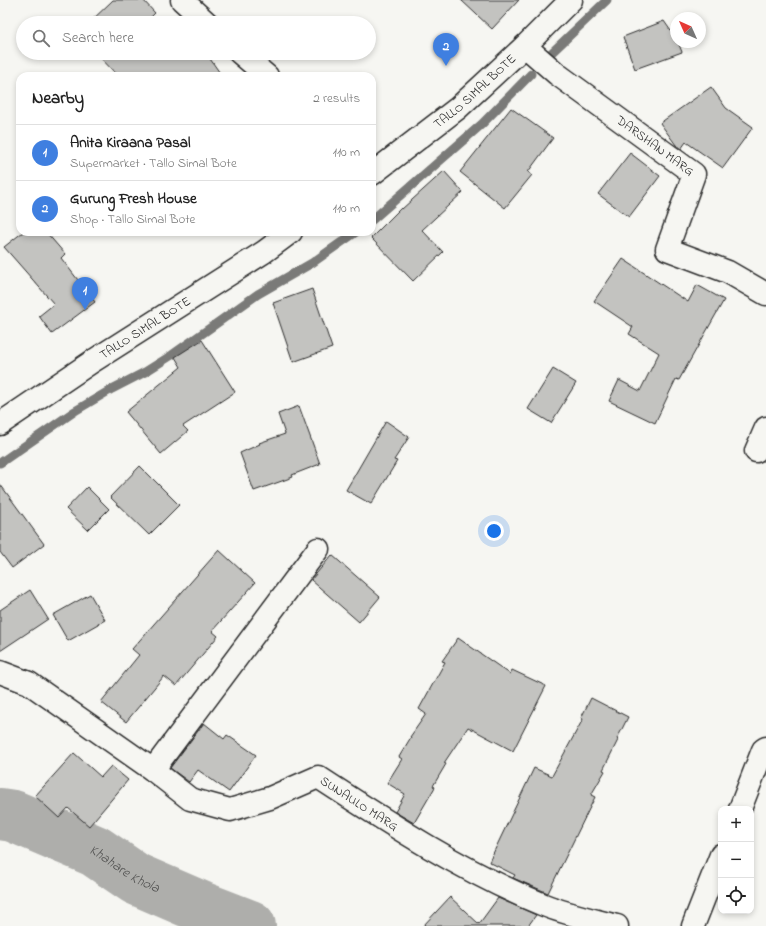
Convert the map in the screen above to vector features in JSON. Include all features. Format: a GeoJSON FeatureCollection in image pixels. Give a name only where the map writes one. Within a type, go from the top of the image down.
{"type":"FeatureCollection","features":[{"type":"Feature","properties":{"kind":"street"},"geometry":{"type":"LineString","coordinates":[[182,0],[199,16]]}},
{"type":"Feature","properties":{"kind":"street","name":"TALLO SIMAL BOTE"},"geometry":{"type":"LineString","coordinates":[[376,171],[458,108],[525,46],[571,0]]}},
{"type":"Feature","properties":{"kind":"street","name":"DARSHAN MARG"},"geometry":{"type":"LineString","coordinates":[[525,46],[557,74],[694,174],[667,249],[728,272],[766,294]]}},
{"type":"Feature","properties":{"kind":"street"},"geometry":{"type":"LineString","coordinates":[[248,60],[261,72]]}},
{"type":"Feature","properties":{"kind":"street","name":"TALLO SIMAL BOTE"},"geometry":{"type":"LineString","coordinates":[[0,424],[93,361],[264,252],[286,236]]}},
{"type":"Feature","properties":{"kind":"street"},"geometry":{"type":"LineString","coordinates":[[756,451],[766,428]]}},
{"type":"Feature","properties":{"kind":"street"},"geometry":{"type":"LineString","coordinates":[[153,770],[318,549]]}},
{"type":"Feature","properties":{"kind":"street","name":"SUNAULO MARG"},"geometry":{"type":"LineString","coordinates":[[0,672],[30,683],[153,770],[190,799],[230,810],[270,798],[318,777],[395,827],[499,885],[546,906],[617,926]]}},
{"type":"Feature","properties":{"kind":"street"},"geometry":{"type":"LineString","coordinates":[[741,806],[763,750],[766,748]]}},
{"type":"Feature","properties":{"kind":"street"},"geometry":{"type":"LineString","coordinates":[[693,926],[718,864]]}},
{"type":"Feature","properties":{"kind":"building"},"geometry":{"type":"Polygon","coordinates":[[[113,0],[143,0],[155,13],[152,16],[96,16],[113,0]]]}},
{"type":"Feature","properties":{"kind":"building"},"geometry":{"type":"Polygon","coordinates":[[[461,0],[519,0],[492,29],[461,0]]]}},
{"type":"Feature","properties":{"kind":"building"},"geometry":{"type":"Polygon","coordinates":[[[664,21],[670,30],[670,48],[680,48],[682,52],[635,69],[623,37],[664,21]]]}},
{"type":"Feature","properties":{"kind":"building"},"geometry":{"type":"Polygon","coordinates":[[[103,60],[211,60],[219,72],[114,72],[103,60]]]}},
{"type":"Feature","properties":{"kind":"building"},"geometry":{"type":"Polygon","coordinates":[[[711,87],[726,108],[753,127],[723,168],[686,142],[681,149],[676,145],[660,123],[711,87]]]}},
{"type":"Feature","properties":{"kind":"building"},"geometry":{"type":"Polygon","coordinates":[[[511,108],[553,138],[528,172],[532,175],[505,208],[460,172],[511,108]]]}},
{"type":"Feature","properties":{"kind":"building"},"geometry":{"type":"Polygon","coordinates":[[[630,153],[660,176],[629,217],[598,194],[630,153]]]}},
{"type":"Feature","properties":{"kind":"building"},"geometry":{"type":"Polygon","coordinates":[[[444,171],[463,192],[422,230],[443,252],[413,281],[371,238],[376,236],[376,233],[401,208],[402,209],[444,171]]]}},
{"type":"Feature","properties":{"kind":"building"},"geometry":{"type":"Polygon","coordinates":[[[18,236],[49,236],[65,254],[61,258],[95,302],[52,334],[39,316],[54,304],[4,247],[18,236]]]}},
{"type":"Feature","properties":{"kind":"building"},"geometry":{"type":"Polygon","coordinates":[[[623,259],[688,302],[697,285],[724,300],[679,380],[676,379],[655,423],[609,401],[619,380],[640,391],[659,353],[629,334],[633,327],[594,301],[623,259]]]}},
{"type":"Feature","properties":{"kind":"building"},"geometry":{"type":"Polygon","coordinates":[[[312,289],[332,348],[293,362],[273,303],[312,289]]]}},
{"type":"Feature","properties":{"kind":"building"},"geometry":{"type":"Polygon","coordinates":[[[202,340],[235,392],[183,426],[188,431],[161,454],[126,412],[181,367],[175,357],[202,340]]]}},
{"type":"Feature","properties":{"kind":"building"},"geometry":{"type":"Polygon","coordinates":[[[553,369],[576,383],[551,423],[528,409],[553,369]]]}},
{"type":"Feature","properties":{"kind":"building"},"geometry":{"type":"Polygon","coordinates":[[[299,406],[320,464],[292,475],[293,477],[254,491],[240,453],[260,444],[259,443],[285,434],[278,414],[299,406]]]}},
{"type":"Feature","properties":{"kind":"building"},"geometry":{"type":"Polygon","coordinates":[[[386,421],[409,437],[394,460],[397,461],[371,504],[346,490],[386,421]]]}},
{"type":"Feature","properties":{"kind":"building"},"geometry":{"type":"Polygon","coordinates":[[[140,466],[179,505],[149,535],[110,497],[140,466]]]}},
{"type":"Feature","properties":{"kind":"building"},"geometry":{"type":"Polygon","coordinates":[[[0,484],[44,544],[12,568],[0,552],[0,484]]]}},
{"type":"Feature","properties":{"kind":"building"},"geometry":{"type":"Polygon","coordinates":[[[87,487],[109,509],[88,530],[66,509],[87,487]]]}},
{"type":"Feature","properties":{"kind":"building"},"geometry":{"type":"Polygon","coordinates":[[[219,550],[255,583],[212,631],[218,636],[176,686],[164,676],[126,722],[101,702],[139,655],[132,649],[219,550]]]}},
{"type":"Feature","properties":{"kind":"building"},"geometry":{"type":"Polygon","coordinates":[[[332,555],[380,597],[359,622],[311,580],[332,555]]]}},
{"type":"Feature","properties":{"kind":"building"},"geometry":{"type":"Polygon","coordinates":[[[30,590],[48,619],[0,651],[0,610],[30,590]]]}},
{"type":"Feature","properties":{"kind":"building"},"geometry":{"type":"Polygon","coordinates":[[[90,594],[105,620],[68,641],[53,615],[90,594]]]}},
{"type":"Feature","properties":{"kind":"building"},"geometry":{"type":"Polygon","coordinates":[[[458,638],[510,674],[512,670],[546,686],[513,751],[468,727],[444,763],[446,764],[433,786],[435,787],[414,823],[395,812],[405,794],[387,783],[402,759],[399,757],[410,737],[426,714],[419,709],[445,662],[442,661],[458,638]]]}},
{"type":"Feature","properties":{"kind":"building"},"geometry":{"type":"Polygon","coordinates":[[[591,698],[628,717],[603,770],[605,771],[591,795],[595,797],[548,893],[513,878],[515,875],[489,862],[534,768],[552,776],[583,719],[581,718],[591,698]]]}},
{"type":"Feature","properties":{"kind":"building"},"geometry":{"type":"Polygon","coordinates":[[[204,723],[224,739],[227,735],[256,755],[229,792],[198,770],[189,782],[170,768],[204,723]]]}},
{"type":"Feature","properties":{"kind":"building"},"geometry":{"type":"Polygon","coordinates":[[[74,753],[101,777],[111,766],[128,780],[89,826],[68,808],[59,818],[35,796],[74,753]]]}},
{"type":"Feature","properties":{"kind":"building"},"geometry":{"type":"Polygon","coordinates":[[[450,897],[479,924],[498,898],[536,915],[528,926],[423,926],[450,897]]]}},
{"type":"Feature","properties":{"kind":"waterway"},"geometry":{"type":"LineString","coordinates":[[547,57],[607,0]]}},
{"type":"Feature","properties":{"kind":"waterway"},"geometry":{"type":"LineString","coordinates":[[376,217],[482,124],[531,74]]}},
{"type":"Feature","properties":{"kind":"waterway"},"geometry":{"type":"LineString","coordinates":[[0,463],[75,411],[112,389],[145,372],[172,355],[258,294],[312,263],[350,236]]}},
{"type":"Feature","properties":{"kind":"waterway","name":"Khahare Khola"},"geometry":{"type":"LineString","coordinates":[[0,814],[13,816],[95,851],[136,879],[250,926]]}},
{"type":"Feature","properties":{"kind":"place","name":"Gurung Fresh House"},"geometry":{"type":"Point","coordinates":[446,66]}},
{"type":"Feature","properties":{"kind":"place","name":"Anita Kiraana Pasal"},"geometry":{"type":"Point","coordinates":[85,310]}}]}
